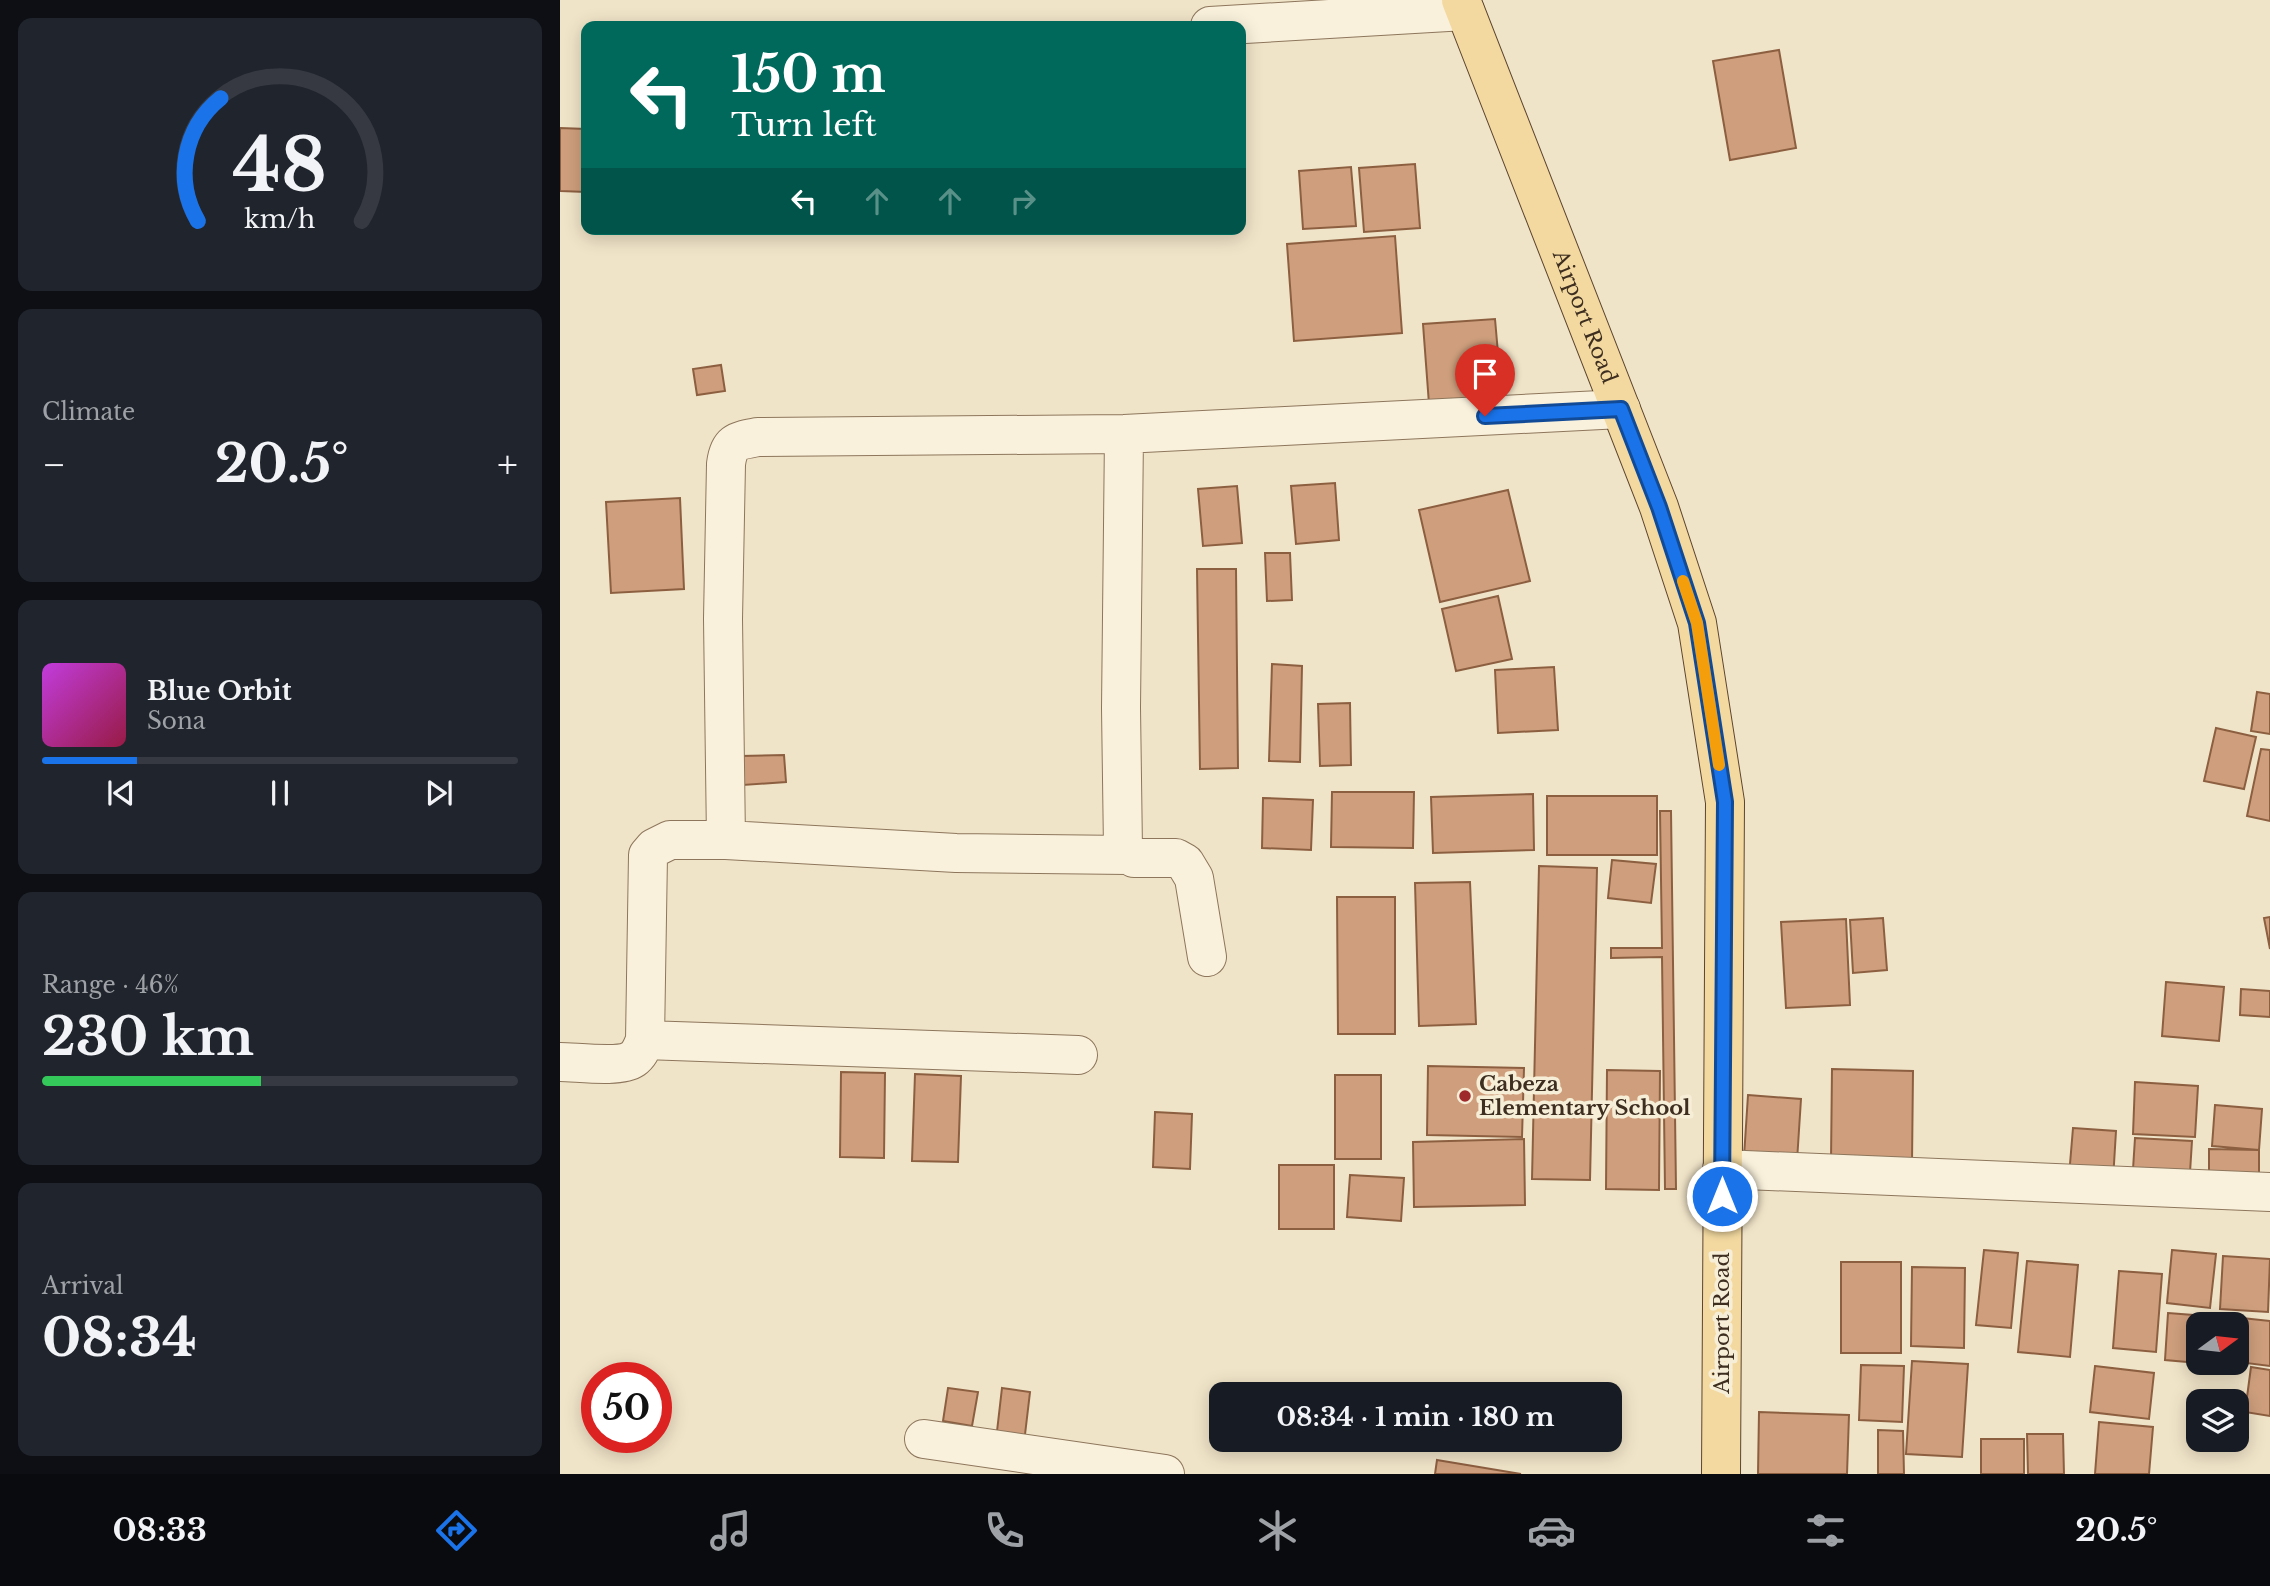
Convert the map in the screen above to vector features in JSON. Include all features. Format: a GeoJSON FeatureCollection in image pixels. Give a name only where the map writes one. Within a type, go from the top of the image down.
{"type":"FeatureCollection","features":[{"type":"Feature","properties":{"kind":"main road","name":"Airport Road"},"geometry":{"type":"LineString","coordinates":[[1463,5],[1659,507],[1697,623],[1725,802],[1721,1474]]}},
{"type":"Feature","properties":{"kind":"street"},"geometry":{"type":"LineString","coordinates":[[1246,23],[1463,5]]}},
{"type":"Feature","properties":{"kind":"street"},"geometry":{"type":"LineString","coordinates":[[726,840],[723,606],[726,464],[728,450],[734,443],[758,437],[1124,434],[1621,409]]}},
{"type":"Feature","properties":{"kind":"street"},"geometry":{"type":"LineString","coordinates":[[1124,434],[1123,849],[1134,858],[1177,858],[1185,863],[1194,878],[1207,957]]}},
{"type":"Feature","properties":{"kind":"street"},"geometry":{"type":"LineString","coordinates":[[560,1062],[627,1062],[637,1055],[645,1040],[648,855],[654,848],[670,840],[726,840],[956,853],[1128,855]]}},
{"type":"Feature","properties":{"kind":"street"},"geometry":{"type":"LineString","coordinates":[[645,1040],[1078,1055]]}},
{"type":"Feature","properties":{"kind":"street"},"geometry":{"type":"LineString","coordinates":[[1722,1169],[2270,1192]]}},
{"type":"Feature","properties":{"kind":"street"},"geometry":{"type":"LineString","coordinates":[[924,1439],[1165,1474]]}},
{"type":"Feature","properties":{"kind":"building"},"geometry":{"type":"Polygon","coordinates":[[[1779,50],[1796,148],[1730,160],[1713,61],[1779,50]]]}},
{"type":"Feature","properties":{"kind":"building"},"geometry":{"type":"Polygon","coordinates":[[[560,128],[581,129],[581,192],[560,191],[560,128]]]}},
{"type":"Feature","properties":{"kind":"building"},"geometry":{"type":"Polygon","coordinates":[[[1415,164],[1420,228],[1364,232],[1359,168],[1415,164]]]}},
{"type":"Feature","properties":{"kind":"building"},"geometry":{"type":"Polygon","coordinates":[[[1351,167],[1356,226],[1303,229],[1299,171],[1351,167]]]}},
{"type":"Feature","properties":{"kind":"building"},"geometry":{"type":"Polygon","coordinates":[[[1395,236],[1402,333],[1294,341],[1287,244],[1395,236]]]}},
{"type":"Feature","properties":{"kind":"building"},"geometry":{"type":"Polygon","coordinates":[[[1495,319],[1502,399],[1429,404],[1423,324],[1495,319]]]}},
{"type":"Feature","properties":{"kind":"building"},"geometry":{"type":"Polygon","coordinates":[[[721,365],[725,391],[697,395],[693,369],[721,365]]]}},
{"type":"Feature","properties":{"kind":"building"},"geometry":{"type":"Polygon","coordinates":[[[1335,483],[1339,540],[1296,544],[1291,486],[1335,483]]]}},
{"type":"Feature","properties":{"kind":"building"},"geometry":{"type":"Polygon","coordinates":[[[1237,486],[1242,543],[1203,546],[1198,489],[1237,486]]]}},
{"type":"Feature","properties":{"kind":"building"},"geometry":{"type":"Polygon","coordinates":[[[1508,490],[1530,581],[1440,602],[1419,510],[1508,490]]]}},
{"type":"Feature","properties":{"kind":"building"},"geometry":{"type":"Polygon","coordinates":[[[680,498],[684,589],[611,593],[606,502],[680,498]]]}},
{"type":"Feature","properties":{"kind":"building"},"geometry":{"type":"Polygon","coordinates":[[[1265,553],[1290,553],[1292,600],[1267,601],[1265,553]]]}},
{"type":"Feature","properties":{"kind":"building"},"geometry":{"type":"Polygon","coordinates":[[[1197,569],[1236,569],[1238,768],[1200,769],[1197,569]]]}},
{"type":"Feature","properties":{"kind":"building"},"geometry":{"type":"Polygon","coordinates":[[[1498,596],[1512,659],[1456,671],[1442,609],[1498,596]]]}},
{"type":"Feature","properties":{"kind":"building"},"geometry":{"type":"Polygon","coordinates":[[[1272,664],[1302,666],[1300,762],[1269,761],[1272,664]]]}},
{"type":"Feature","properties":{"kind":"building"},"geometry":{"type":"Polygon","coordinates":[[[1554,667],[1558,730],[1498,733],[1495,670],[1554,667]]]}},
{"type":"Feature","properties":{"kind":"building"},"geometry":{"type":"Polygon","coordinates":[[[2257,692],[2270,694],[2270,734],[2251,731],[2257,692]]]}},
{"type":"Feature","properties":{"kind":"building"},"geometry":{"type":"Polygon","coordinates":[[[1350,703],[1351,765],[1320,766],[1318,704],[1350,703]]]}},
{"type":"Feature","properties":{"kind":"building"},"geometry":{"type":"Polygon","coordinates":[[[2216,728],[2256,737],[2244,789],[2204,781],[2216,728]]]}},
{"type":"Feature","properties":{"kind":"building"},"geometry":{"type":"Polygon","coordinates":[[[2261,749],[2270,750],[2270,821],[2247,816],[2261,749]]]}},
{"type":"Feature","properties":{"kind":"building"},"geometry":{"type":"Polygon","coordinates":[[[784,755],[786,782],[743,785],[741,756],[784,755]]]}},
{"type":"Feature","properties":{"kind":"building"},"geometry":{"type":"Polygon","coordinates":[[[1332,792],[1414,792],[1413,848],[1331,847],[1332,792]]]}},
{"type":"Feature","properties":{"kind":"building"},"geometry":{"type":"Polygon","coordinates":[[[1533,794],[1534,850],[1433,853],[1431,797],[1533,794]]]}},
{"type":"Feature","properties":{"kind":"building"},"geometry":{"type":"Polygon","coordinates":[[[1547,796],[1657,796],[1657,855],[1547,855],[1547,796]]]}},
{"type":"Feature","properties":{"kind":"building"},"geometry":{"type":"Polygon","coordinates":[[[1263,798],[1313,800],[1311,850],[1262,848],[1263,798]]]}},
{"type":"Feature","properties":{"kind":"building"},"geometry":{"type":"Polygon","coordinates":[[[1660,811],[1671,811],[1676,1189],[1665,1189],[1662,957],[1611,958],[1611,948],[1662,948],[1660,811]]]}},
{"type":"Feature","properties":{"kind":"building"},"geometry":{"type":"Polygon","coordinates":[[[1612,860],[1656,864],[1651,903],[1608,898],[1612,860]]]}},
{"type":"Feature","properties":{"kind":"building"},"geometry":{"type":"Polygon","coordinates":[[[1539,866],[1597,868],[1590,1180],[1532,1179],[1539,866]]]}},
{"type":"Feature","properties":{"kind":"building"},"geometry":{"type":"Polygon","coordinates":[[[1470,882],[1476,1024],[1419,1026],[1415,883],[1470,882]]]}},
{"type":"Feature","properties":{"kind":"building"},"geometry":{"type":"Polygon","coordinates":[[[1337,897],[1395,897],[1395,1034],[1338,1034],[1337,897]]]}},
{"type":"Feature","properties":{"kind":"building"},"geometry":{"type":"Polygon","coordinates":[[[2270,917],[2270,949],[2264,918],[2270,917]]]}},
{"type":"Feature","properties":{"kind":"building"},"geometry":{"type":"Polygon","coordinates":[[[1883,918],[1887,970],[1853,973],[1850,920],[1883,918]]]}},
{"type":"Feature","properties":{"kind":"building"},"geometry":{"type":"Polygon","coordinates":[[[1846,919],[1850,1005],[1786,1008],[1781,922],[1846,919]]]}},
{"type":"Feature","properties":{"kind":"building"},"geometry":{"type":"Polygon","coordinates":[[[2166,982],[2224,987],[2219,1041],[2162,1036],[2166,982]]]}},
{"type":"Feature","properties":{"kind":"building"},"geometry":{"type":"Polygon","coordinates":[[[2241,989],[2270,991],[2270,1017],[2240,1015],[2241,989]]]}},
{"type":"Feature","properties":{"kind":"building"},"geometry":{"type":"Polygon","coordinates":[[[1428,1066],[1524,1068],[1522,1137],[1427,1135],[1428,1066]]]}},
{"type":"Feature","properties":{"kind":"building"},"geometry":{"type":"Polygon","coordinates":[[[1832,1069],[1913,1071],[1912,1163],[1831,1161],[1832,1069]]]}},
{"type":"Feature","properties":{"kind":"building"},"geometry":{"type":"Polygon","coordinates":[[[1607,1070],[1660,1071],[1659,1190],[1606,1189],[1607,1070]]]}},
{"type":"Feature","properties":{"kind":"building"},"geometry":{"type":"Polygon","coordinates":[[[841,1072],[885,1073],[884,1158],[840,1157],[841,1072]]]}},
{"type":"Feature","properties":{"kind":"building"},"geometry":{"type":"Polygon","coordinates":[[[915,1074],[961,1076],[958,1162],[912,1161],[915,1074]]]}},
{"type":"Feature","properties":{"kind":"building"},"geometry":{"type":"Polygon","coordinates":[[[1335,1075],[1381,1075],[1381,1159],[1335,1159],[1335,1075]]]}},
{"type":"Feature","properties":{"kind":"building"},"geometry":{"type":"Polygon","coordinates":[[[2135,1082],[2198,1086],[2195,1137],[2133,1134],[2135,1082]]]}},
{"type":"Feature","properties":{"kind":"building"},"geometry":{"type":"Polygon","coordinates":[[[1748,1095],[1801,1099],[1797,1161],[1744,1157],[1748,1095]]]}},
{"type":"Feature","properties":{"kind":"building"},"geometry":{"type":"Polygon","coordinates":[[[2215,1105],[2262,1109],[2259,1150],[2212,1146],[2215,1105]]]}},
{"type":"Feature","properties":{"kind":"building"},"geometry":{"type":"Polygon","coordinates":[[[1155,1112],[1192,1114],[1190,1169],[1153,1167],[1155,1112]]]}},
{"type":"Feature","properties":{"kind":"building"},"geometry":{"type":"Polygon","coordinates":[[[2073,1128],[2116,1131],[2113,1180],[2069,1176],[2073,1128]]]}},
{"type":"Feature","properties":{"kind":"building"},"geometry":{"type":"Polygon","coordinates":[[[2135,1138],[2192,1141],[2189,1188],[2132,1185],[2135,1138]]]}},
{"type":"Feature","properties":{"kind":"building"},"geometry":{"type":"Polygon","coordinates":[[[1524,1139],[1525,1205],[1414,1207],[1413,1142],[1524,1139]]]}},
{"type":"Feature","properties":{"kind":"building"},"geometry":{"type":"Polygon","coordinates":[[[2209,1149],[2259,1150],[2259,1190],[2209,1189],[2209,1149]]]}},
{"type":"Feature","properties":{"kind":"building"},"geometry":{"type":"Polygon","coordinates":[[[1279,1165],[1334,1165],[1334,1229],[1279,1229],[1279,1165]]]}},
{"type":"Feature","properties":{"kind":"building"},"geometry":{"type":"Polygon","coordinates":[[[1350,1175],[1404,1178],[1401,1221],[1347,1217],[1350,1175]]]}},
{"type":"Feature","properties":{"kind":"building"},"geometry":{"type":"Polygon","coordinates":[[[1984,1250],[2018,1253],[2011,1328],[1976,1325],[1984,1250]]]}},
{"type":"Feature","properties":{"kind":"building"},"geometry":{"type":"Polygon","coordinates":[[[2172,1250],[2216,1254],[2210,1308],[2167,1303],[2172,1250]]]}},
{"type":"Feature","properties":{"kind":"building"},"geometry":{"type":"Polygon","coordinates":[[[2223,1256],[2270,1259],[2268,1312],[2220,1309],[2223,1256]]]}},
{"type":"Feature","properties":{"kind":"building"},"geometry":{"type":"Polygon","coordinates":[[[2027,1261],[2078,1265],[2070,1357],[2018,1352],[2027,1261]]]}},
{"type":"Feature","properties":{"kind":"building"},"geometry":{"type":"Polygon","coordinates":[[[1841,1262],[1901,1262],[1901,1353],[1841,1353],[1841,1262]]]}},
{"type":"Feature","properties":{"kind":"building"},"geometry":{"type":"Polygon","coordinates":[[[1912,1267],[1965,1268],[1964,1348],[1911,1346],[1912,1267]]]}},
{"type":"Feature","properties":{"kind":"building"},"geometry":{"type":"Polygon","coordinates":[[[2119,1271],[2162,1274],[2156,1352],[2113,1348],[2119,1271]]]}},
{"type":"Feature","properties":{"kind":"building"},"geometry":{"type":"Polygon","coordinates":[[[2168,1313],[2186,1314],[2186,1362],[2165,1360],[2168,1313]]]}},
{"type":"Feature","properties":{"kind":"building"},"geometry":{"type":"Polygon","coordinates":[[[2249,1319],[2270,1321],[2270,1366],[2249,1363],[2249,1319]]]}},
{"type":"Feature","properties":{"kind":"building"},"geometry":{"type":"Polygon","coordinates":[[[1912,1361],[1968,1364],[1962,1457],[1906,1454],[1912,1361]]]}},
{"type":"Feature","properties":{"kind":"building"},"geometry":{"type":"Polygon","coordinates":[[[1861,1365],[1904,1366],[1902,1422],[1859,1420],[1861,1365]]]}},
{"type":"Feature","properties":{"kind":"building"},"geometry":{"type":"Polygon","coordinates":[[[2095,1366],[2154,1373],[2149,1419],[2090,1412],[2095,1366]]]}},
{"type":"Feature","properties":{"kind":"building"},"geometry":{"type":"Polygon","coordinates":[[[2251,1367],[2270,1370],[2270,1416],[2249,1413],[2251,1367]]]}},
{"type":"Feature","properties":{"kind":"building"},"geometry":{"type":"Polygon","coordinates":[[[948,1388],[978,1392],[972,1426],[943,1421],[948,1388]]]}},
{"type":"Feature","properties":{"kind":"building"},"geometry":{"type":"Polygon","coordinates":[[[1002,1388],[1030,1392],[1024,1443],[996,1440],[1002,1388]]]}},
{"type":"Feature","properties":{"kind":"building"},"geometry":{"type":"Polygon","coordinates":[[[1759,1412],[1849,1415],[1847,1474],[1758,1474],[1759,1412]]]}},
{"type":"Feature","properties":{"kind":"building"},"geometry":{"type":"Polygon","coordinates":[[[2099,1422],[2153,1427],[2149,1474],[2095,1474],[2099,1422]]]}},
{"type":"Feature","properties":{"kind":"building"},"geometry":{"type":"Polygon","coordinates":[[[1878,1430],[1903,1431],[1904,1474],[1878,1474],[1878,1430]]]}},
{"type":"Feature","properties":{"kind":"building"},"geometry":{"type":"Polygon","coordinates":[[[2027,1434],[2063,1434],[2064,1474],[2028,1474],[2027,1434]]]}},
{"type":"Feature","properties":{"kind":"building"},"geometry":{"type":"Polygon","coordinates":[[[1981,1439],[2024,1439],[2024,1474],[1981,1474],[1981,1439]]]}},
{"type":"Feature","properties":{"kind":"building"},"geometry":{"type":"Polygon","coordinates":[[[1437,1460],[1521,1474],[1435,1474],[1437,1460]]]}},
{"type":"Feature","properties":{"kind":"slow traffic"},"geometry":{"type":"LineString","coordinates":[[1683,581],[1697,623],[1719,765]]}},
{"type":"Feature","properties":{"kind":"place","name":"Cabeza Elementary School"},"geometry":{"type":"Point","coordinates":[1465,1096]}},
{"type":"Feature","properties":{"kind":"route"},"geometry":{"type":"LineString","coordinates":[[1485,416],[1621,409],[1659,507],[1697,623],[1725,802],[1722,1196]]}}]}
